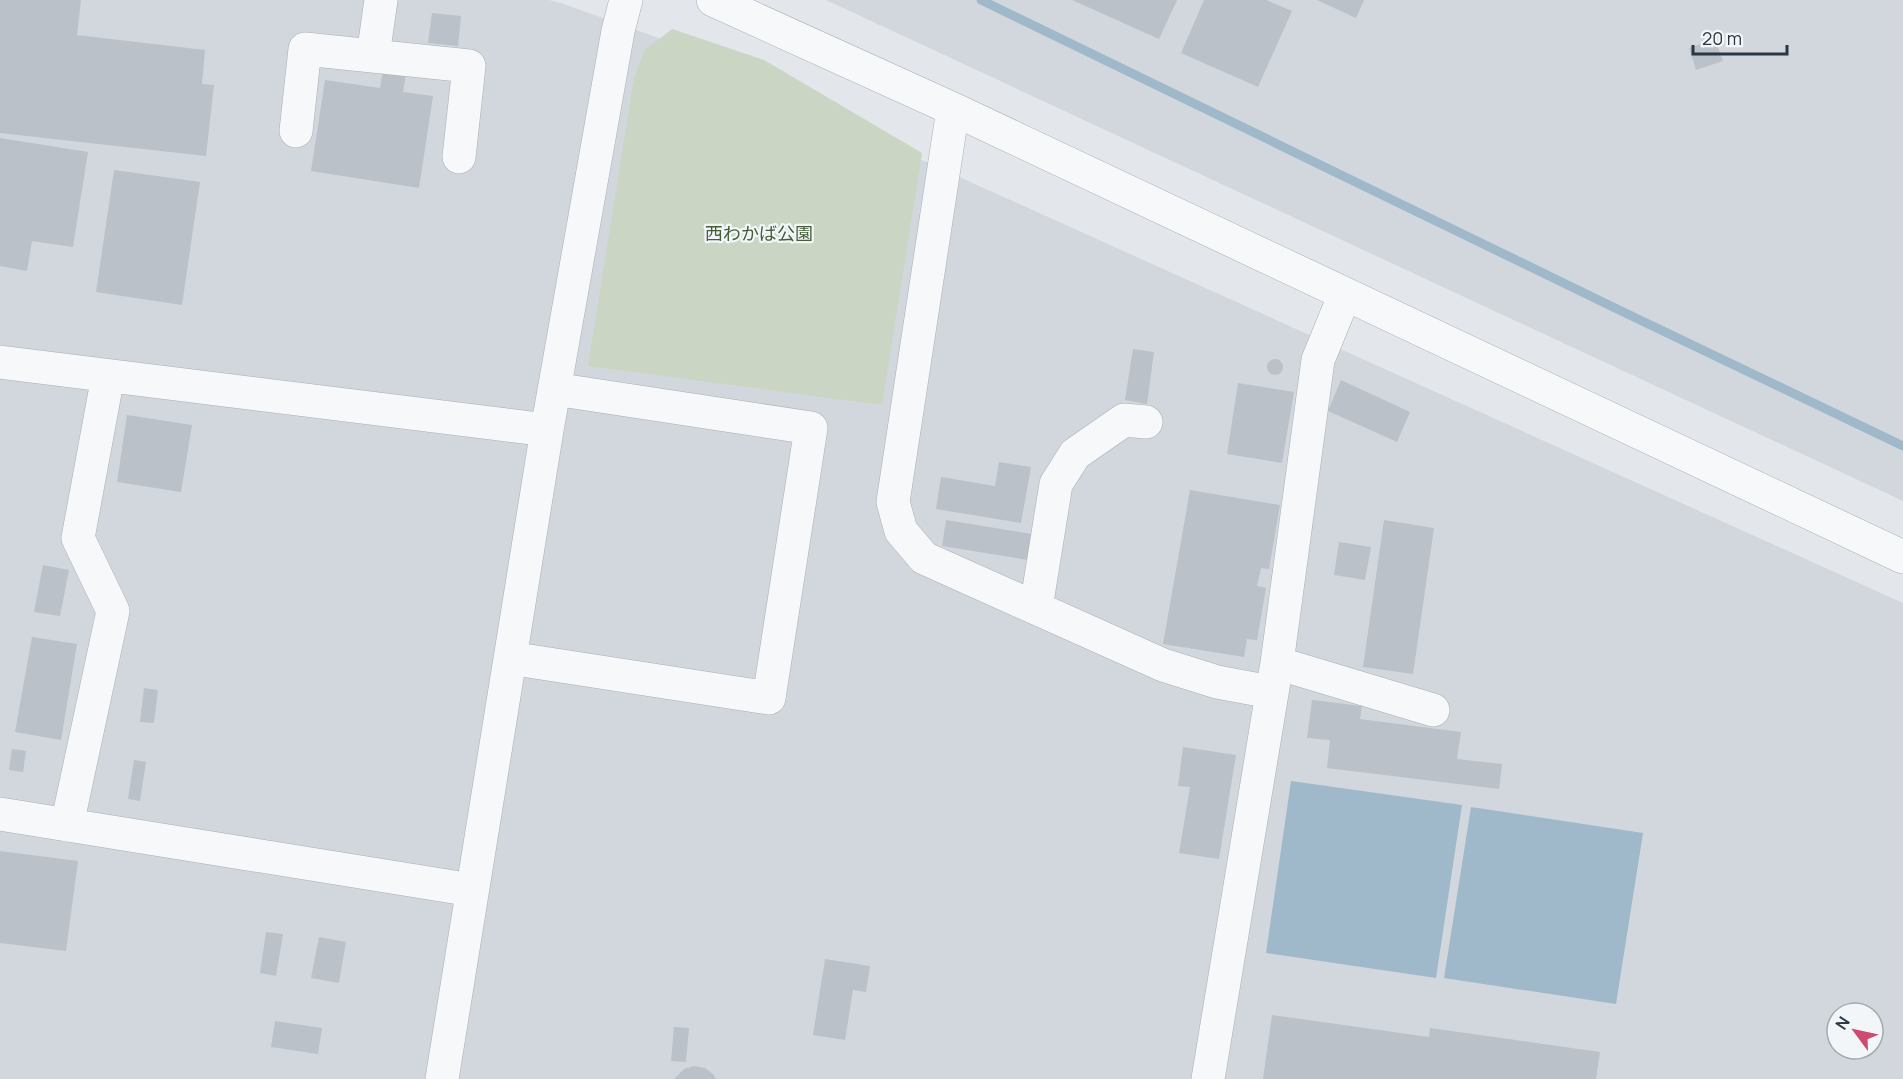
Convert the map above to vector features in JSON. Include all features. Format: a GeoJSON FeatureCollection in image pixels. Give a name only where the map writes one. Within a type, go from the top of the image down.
{"type":"FeatureCollection","features":[{"type":"Feature","properties":{"kind":"street"},"geometry":{"type":"LineString","coordinates":[[373,56],[381,0]]}},
{"type":"Feature","properties":{"kind":"street"},"geometry":{"type":"LineString","coordinates":[[442,1079],[547,430],[618,30],[626,0]]}},
{"type":"Feature","properties":{"kind":"street"},"geometry":{"type":"LineString","coordinates":[[713,0],[773,12],[953,109],[1903,557]]}},
{"type":"Feature","properties":{"kind":"street"},"geometry":{"type":"LineString","coordinates":[[296,131],[305,49],[469,66],[459,158]]}},
{"type":"Feature","properties":{"kind":"street"},"geometry":{"type":"LineString","coordinates":[[953,109],[893,502],[901,531],[924,558],[1163,665],[1217,682],[1274,677],[1433,710]]}},
{"type":"Feature","properties":{"kind":"street"},"geometry":{"type":"LineString","coordinates":[[1208,1079],[1274,677],[1318,360],[1345,294]]}},
{"type":"Feature","properties":{"kind":"street"},"geometry":{"type":"LineString","coordinates":[[0,362],[547,430]]}},
{"type":"Feature","properties":{"kind":"street"},"geometry":{"type":"LineString","coordinates":[[67,825],[113,611],[78,537],[108,376]]}},
{"type":"Feature","properties":{"kind":"street"},"geometry":{"type":"LineString","coordinates":[[510,658],[769,698],[811,428],[555,389]]}},
{"type":"Feature","properties":{"kind":"street"},"geometry":{"type":"LineString","coordinates":[[1036,608],[1056,484],[1075,454],[1124,420],[1146,422]]}},
{"type":"Feature","properties":{"kind":"street"},"geometry":{"type":"LineString","coordinates":[[0,814],[472,890]]}},
{"type":"Feature","properties":{"kind":"shaded area"},"geometry":{"type":"Polygon","coordinates":[[[0,0],[549,0],[561,3],[706,55],[893,147],[1903,603],[1903,1079],[0,1079],[0,0]]]}},
{"type":"Feature","properties":{"kind":"shaded area"},"geometry":{"type":"Polygon","coordinates":[[[826,0],[1903,0],[1903,501],[826,0]]]}},
{"type":"Feature","properties":{"kind":"green space","name":"西わかば公園"},"geometry":{"type":"Polygon","coordinates":[[[672,29],[764,60],[922,153],[882,405],[588,366],[634,78],[645,50],[672,29]]]}},
{"type":"Feature","properties":{"kind":"water"},"geometry":{"type":"Polygon","coordinates":[[[1291,781],[1462,805],[1436,978],[1266,953],[1291,781]]]}},
{"type":"Feature","properties":{"kind":"water"},"geometry":{"type":"Polygon","coordinates":[[[1471,807],[1643,833],[1616,1004],[1444,978],[1471,807]]]}},
{"type":"Feature","properties":{"kind":"building"},"geometry":{"type":"Polygon","coordinates":[[[0,0],[81,0],[77,35],[205,50],[202,84],[214,85],[206,156],[0,133],[0,0]]]}},
{"type":"Feature","properties":{"kind":"building"},"geometry":{"type":"Polygon","coordinates":[[[1072,0],[1177,0],[1159,39],[1072,0]]]}},
{"type":"Feature","properties":{"kind":"building"},"geometry":{"type":"Polygon","coordinates":[[[1204,0],[1266,0],[1292,11],[1258,87],[1181,53],[1204,0]]]}},
{"type":"Feature","properties":{"kind":"building"},"geometry":{"type":"Polygon","coordinates":[[[1317,0],[1364,0],[1356,18],[1317,0]]]}},
{"type":"Feature","properties":{"kind":"building"},"geometry":{"type":"Polygon","coordinates":[[[432,13],[461,16],[458,46],[428,43],[432,13]]]}},
{"type":"Feature","properties":{"kind":"building"},"geometry":{"type":"Polygon","coordinates":[[[1715,39],[1723,61],[1696,70],[1689,48],[1715,39]]]}},
{"type":"Feature","properties":{"kind":"building"},"geometry":{"type":"Polygon","coordinates":[[[383,71],[406,74],[403,92],[433,96],[419,188],[311,171],[325,80],[380,88],[383,71]]]}},
{"type":"Feature","properties":{"kind":"building"},"geometry":{"type":"Polygon","coordinates":[[[0,138],[88,152],[73,247],[32,241],[27,271],[0,266],[0,138]]]}},
{"type":"Feature","properties":{"kind":"building"},"geometry":{"type":"Polygon","coordinates":[[[114,170],[200,182],[182,305],[96,292],[114,170]]]}},
{"type":"Feature","properties":{"kind":"building"},"geometry":{"type":"Polygon","coordinates":[[[1133,349],[1154,352],[1147,404],[1125,400],[1133,349]]]}},
{"type":"Feature","properties":{"kind":"building"},"geometry":{"type":"Polygon","coordinates":[[[1272,359],[1278,359],[1283,367],[1281,373],[1272,375],[1267,370],[1267,364],[1272,359]]]}},
{"type":"Feature","properties":{"kind":"building"},"geometry":{"type":"Polygon","coordinates":[[[1341,380],[1410,412],[1397,442],[1328,411],[1341,380]]]}},
{"type":"Feature","properties":{"kind":"building"},"geometry":{"type":"Polygon","coordinates":[[[1238,383],[1294,392],[1282,463],[1227,454],[1238,383]]]}},
{"type":"Feature","properties":{"kind":"building"},"geometry":{"type":"Polygon","coordinates":[[[127,415],[192,425],[181,492],[117,482],[127,415]]]}},
{"type":"Feature","properties":{"kind":"building"},"geometry":{"type":"Polygon","coordinates":[[[999,462],[1031,467],[1021,523],[936,509],[941,477],[995,486],[999,462]]]}},
{"type":"Feature","properties":{"kind":"building"},"geometry":{"type":"Polygon","coordinates":[[[1190,490],[1280,505],[1269,569],[1261,568],[1257,586],[1266,588],[1257,640],[1247,639],[1244,657],[1163,644],[1190,490]]]}},
{"type":"Feature","properties":{"kind":"building"},"geometry":{"type":"Polygon","coordinates":[[[946,520],[1032,534],[1028,560],[942,546],[946,520]]]}},
{"type":"Feature","properties":{"kind":"building"},"geometry":{"type":"Polygon","coordinates":[[[1384,520],[1434,528],[1413,674],[1363,667],[1384,520]]]}},
{"type":"Feature","properties":{"kind":"building"},"geometry":{"type":"Polygon","coordinates":[[[1339,542],[1371,547],[1365,580],[1334,575],[1339,542]]]}},
{"type":"Feature","properties":{"kind":"building"},"geometry":{"type":"Polygon","coordinates":[[[43,565],[69,570],[60,616],[34,612],[43,565]]]}},
{"type":"Feature","properties":{"kind":"building"},"geometry":{"type":"Polygon","coordinates":[[[32,637],[77,644],[61,740],[15,732],[32,637]]]}},
{"type":"Feature","properties":{"kind":"building"},"geometry":{"type":"Polygon","coordinates":[[[144,688],[158,690],[154,723],[140,722],[144,688]]]}},
{"type":"Feature","properties":{"kind":"building"},"geometry":{"type":"Polygon","coordinates":[[[1312,700],[1362,706],[1360,719],[1461,732],[1457,759],[1502,764],[1499,789],[1327,768],[1330,740],[1307,738],[1312,700]]]}},
{"type":"Feature","properties":{"kind":"building"},"geometry":{"type":"Polygon","coordinates":[[[1183,747],[1236,755],[1219,859],[1179,853],[1190,787],[1178,786],[1183,747]]]}},
{"type":"Feature","properties":{"kind":"building"},"geometry":{"type":"Polygon","coordinates":[[[12,749],[26,751],[23,772],[9,770],[12,749]]]}},
{"type":"Feature","properties":{"kind":"building"},"geometry":{"type":"Polygon","coordinates":[[[134,760],[146,762],[140,801],[128,799],[134,760]]]}},
{"type":"Feature","properties":{"kind":"building"},"geometry":{"type":"Polygon","coordinates":[[[0,851],[78,861],[66,951],[0,943],[0,851]]]}},
{"type":"Feature","properties":{"kind":"building"},"geometry":{"type":"Polygon","coordinates":[[[266,932],[283,934],[276,976],[260,973],[266,932]]]}},
{"type":"Feature","properties":{"kind":"building"},"geometry":{"type":"Polygon","coordinates":[[[319,937],[346,942],[339,983],[311,978],[319,937]]]}},
{"type":"Feature","properties":{"kind":"building"},"geometry":{"type":"Polygon","coordinates":[[[825,959],[870,966],[866,992],[853,990],[845,1040],[813,1035],[825,959]]]}},
{"type":"Feature","properties":{"kind":"building"},"geometry":{"type":"Polygon","coordinates":[[[1272,1015],[1429,1037],[1430,1028],[1600,1052],[1596,1079],[1263,1079],[1272,1015]]]}},
{"type":"Feature","properties":{"kind":"building"},"geometry":{"type":"Polygon","coordinates":[[[275,1021],[322,1028],[318,1054],[271,1047],[275,1021]]]}},
{"type":"Feature","properties":{"kind":"building"},"geometry":{"type":"Polygon","coordinates":[[[674,1027],[689,1028],[686,1062],[671,1061],[674,1027]]]}},
{"type":"Feature","properties":{"kind":"building"},"geometry":{"type":"Polygon","coordinates":[[[694,1066],[705,1068],[716,1079],[674,1079],[684,1069],[694,1066]]]}},
{"type":"Feature","properties":{"kind":"waterway"},"geometry":{"type":"LineString","coordinates":[[981,0],[1903,446]]}}]}
